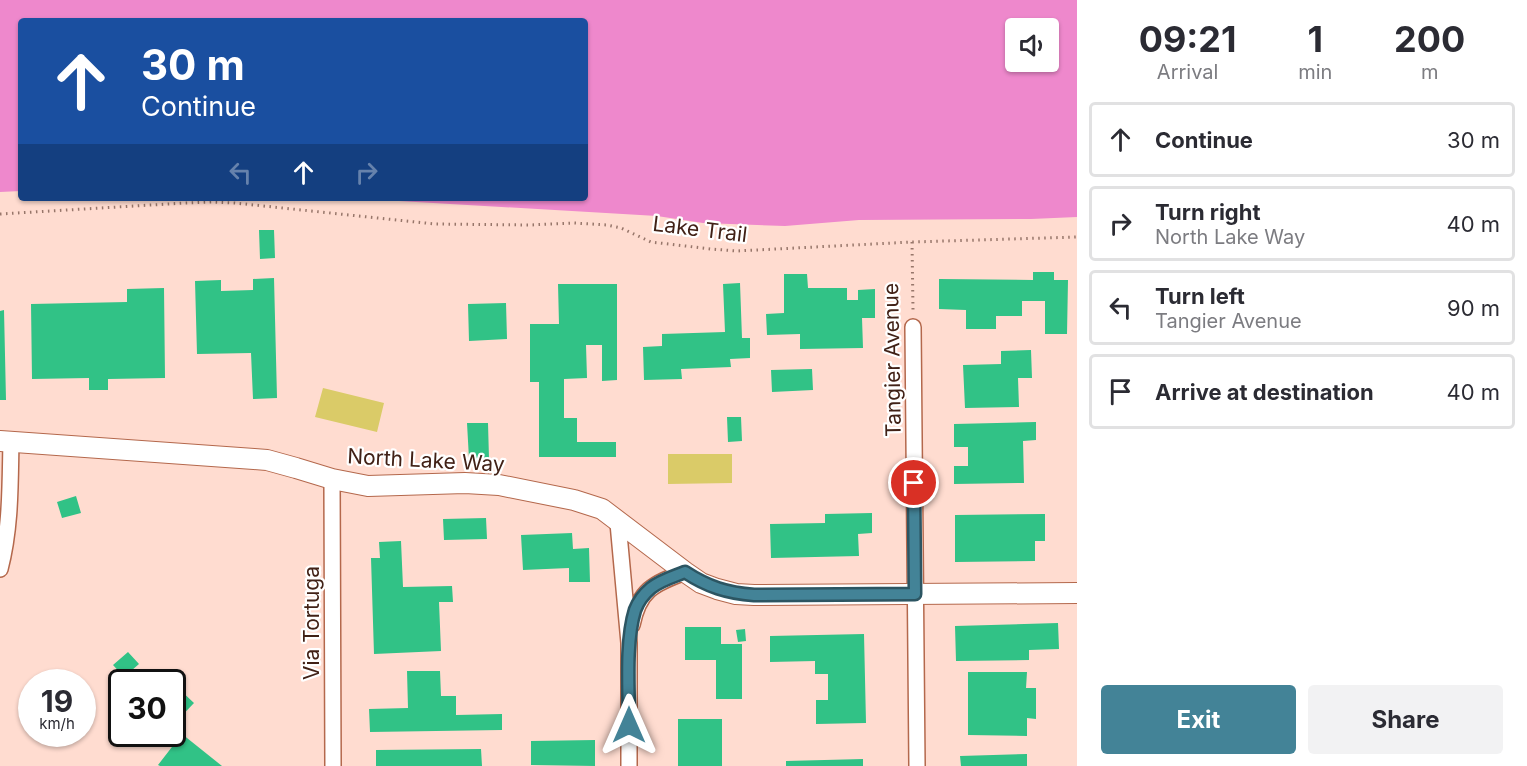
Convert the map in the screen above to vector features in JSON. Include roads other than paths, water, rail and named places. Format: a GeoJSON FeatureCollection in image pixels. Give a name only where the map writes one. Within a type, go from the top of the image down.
{"type":"FeatureCollection","features":[{"type":"Feature","properties":{"kind":"street","name":"Tangier Avenue"},"geometry":{"type":"LineString","coordinates":[[913,327],[917,766]]}},
{"type":"Feature","properties":{"kind":"street","name":"North Lake Way"},"geometry":{"type":"LineString","coordinates":[[6,441],[267,460],[332,479],[368,486],[465,483],[499,485],[574,500],[602,509],[685,572],[709,586],[736,594],[1077,593]]}},
{"type":"Feature","properties":{"kind":"street"},"geometry":{"type":"LineString","coordinates":[[0,569],[6,549],[10,512],[6,441]]}},
{"type":"Feature","properties":{"kind":"street","name":"Via Tortuga"},"geometry":{"type":"LineString","coordinates":[[332,479],[333,766]]}},
{"type":"Feature","properties":{"kind":"street"},"geometry":{"type":"LineString","coordinates":[[618,523],[629,643],[629,766]]}},
{"type":"Feature","properties":{"kind":"street"},"geometry":{"type":"LineString","coordinates":[[629,643],[635,609],[641,598],[663,580],[685,572]]}}]}
